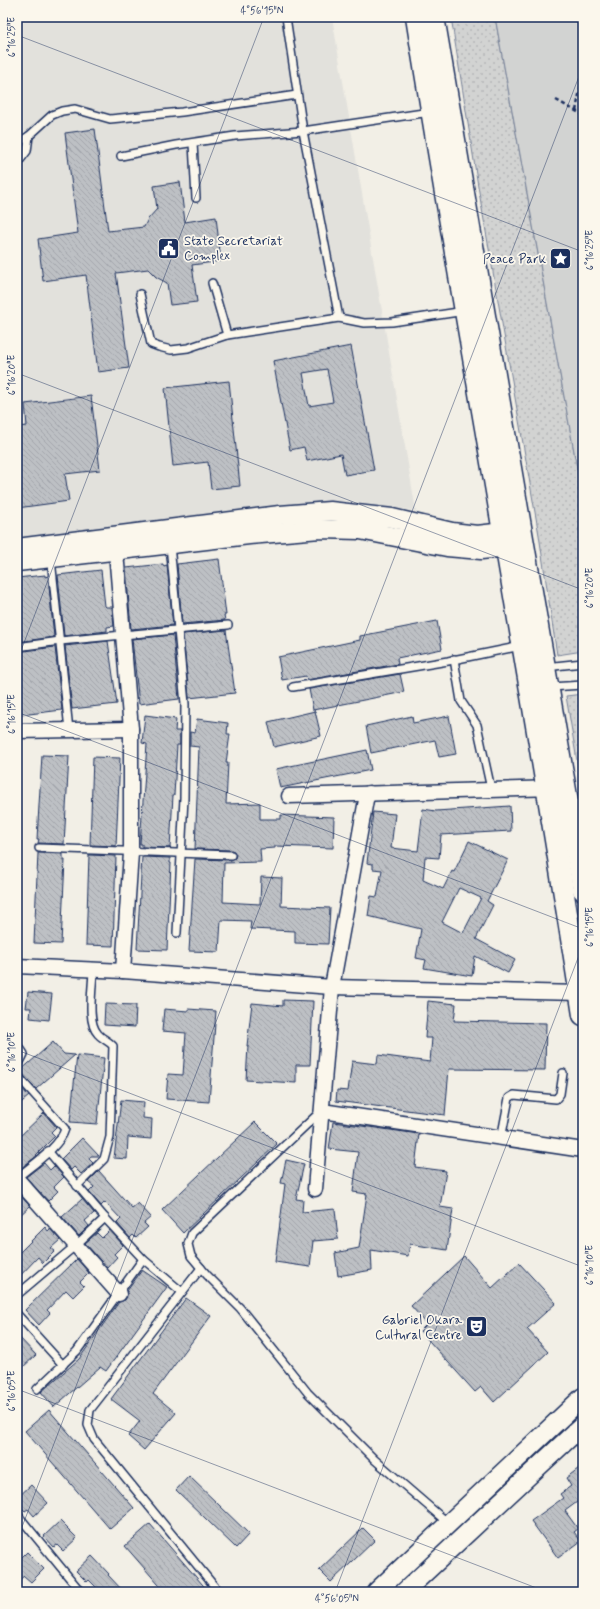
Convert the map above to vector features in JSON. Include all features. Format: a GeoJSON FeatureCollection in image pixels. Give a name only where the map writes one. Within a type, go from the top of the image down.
{"type":"FeatureCollection","features":[{"type":"Feature","properties":{"kind":"main road"},"geometry":{"type":"LineString","coordinates":[[416,17],[465,311],[548,687],[556,787],[583,1015]]}},
{"type":"Feature","properties":{"kind":"main road"},"geometry":{"type":"LineString","coordinates":[[434,17],[514,538],[524,645],[556,787],[583,890]]}},
{"type":"Feature","properties":{"kind":"street"},"geometry":{"type":"LineString","coordinates":[[17,562],[51,558],[115,544],[280,515],[330,511],[392,518],[452,532],[514,538]]}},
{"type":"Feature","properties":{"kind":"street"},"geometry":{"type":"LineString","coordinates":[[17,548],[115,544],[170,544],[312,530],[360,530],[447,547],[482,550],[514,538]]}},
{"type":"Feature","properties":{"kind":"street"},"geometry":{"type":"LineString","coordinates":[[115,544],[131,729],[131,852],[123,971]]}},
{"type":"Feature","properties":{"kind":"street"},"geometry":{"type":"LineString","coordinates":[[17,731],[131,729]]}},
{"type":"Feature","properties":{"kind":"street"},"geometry":{"type":"LineString","coordinates":[[289,796],[556,787]]}},
{"type":"Feature","properties":{"kind":"street"},"geometry":{"type":"LineString","coordinates":[[315,1189],[332,987],[366,800],[369,793]]}},
{"type":"Feature","properties":{"kind":"street"},"geometry":{"type":"LineString","coordinates":[[17,966],[123,971],[332,987],[580,993]]}},
{"type":"Feature","properties":{"kind":"street"},"geometry":{"type":"LineString","coordinates":[[322,1111],[500,1139],[583,1150]]}},
{"type":"Feature","properties":{"kind":"street"},"geometry":{"type":"LineString","coordinates":[[17,1178],[75,1246],[119,1294]]}},
{"type":"Feature","properties":{"kind":"street"},"geometry":{"type":"LineString","coordinates":[[376,1592],[583,1397]]}},
{"type":"Feature","properties":{"kind":"street"},"geometry":{"type":"LineString","coordinates":[[404,1592],[583,1425]]}},
{"type":"Feature","properties":{"kind":"lane"},"geometry":{"type":"LineString","coordinates":[[286,17],[303,131],[339,318]]}},
{"type":"Feature","properties":{"kind":"lane"},"geometry":{"type":"LineString","coordinates":[[17,143],[29,136],[52,115],[62,111],[75,109],[110,119],[182,112],[297,95]]}},
{"type":"Feature","properties":{"kind":"lane"},"geometry":{"type":"LineString","coordinates":[[121,156],[235,136],[303,131],[431,112]]}},
{"type":"Feature","properties":{"kind":"lane"},"geometry":{"type":"LineString","coordinates":[[17,164],[27,151],[29,136]]}},
{"type":"Feature","properties":{"kind":"lane"},"geometry":{"type":"LineString","coordinates":[[193,143],[196,198]]}},
{"type":"Feature","properties":{"kind":"lane"},"geometry":{"type":"LineString","coordinates":[[212,283],[227,335]]}},
{"type":"Feature","properties":{"kind":"lane"},"geometry":{"type":"LineString","coordinates":[[140,294],[151,344],[171,350],[188,348],[227,335],[339,318],[364,323],[392,322],[465,311]]}},
{"type":"Feature","properties":{"kind":"lane"},"geometry":{"type":"LineString","coordinates":[[170,544],[185,704],[184,798],[177,933]]}},
{"type":"Feature","properties":{"kind":"lane"},"geometry":{"type":"LineString","coordinates":[[51,558],[69,730]]}},
{"type":"Feature","properties":{"kind":"lane"},"geometry":{"type":"LineString","coordinates":[[17,647],[60,641],[228,625]]}},
{"type":"Feature","properties":{"kind":"lane"},"geometry":{"type":"LineString","coordinates":[[293,687],[454,659],[524,645]]}},
{"type":"Feature","properties":{"kind":"lane"},"geometry":{"type":"LineString","coordinates":[[454,659],[461,701],[477,725],[491,789]]}},
{"type":"Feature","properties":{"kind":"lane"},"geometry":{"type":"LineString","coordinates":[[544,668],[583,663]]}},
{"type":"Feature","properties":{"kind":"lane"},"geometry":{"type":"LineString","coordinates":[[548,687],[583,685]]}},
{"type":"Feature","properties":{"kind":"lane"},"geometry":{"type":"LineString","coordinates":[[39,848],[232,855]]}},
{"type":"Feature","properties":{"kind":"lane"},"geometry":{"type":"LineString","coordinates":[[77,1186],[104,1158],[110,1137],[113,1046],[108,1040],[99,1035],[94,1028],[91,1018],[93,969]]}},
{"type":"Feature","properties":{"kind":"lane"},"geometry":{"type":"LineString","coordinates":[[17,1045],[24,1054],[17,1065]]}},
{"type":"Feature","properties":{"kind":"lane"},"geometry":{"type":"LineString","coordinates":[[500,1139],[509,1098],[514,1095],[556,1099],[560,1094],[563,1073]]}},
{"type":"Feature","properties":{"kind":"lane"},"geometry":{"type":"LineString","coordinates":[[17,1075],[66,1129],[63,1136],[17,1178]]}},
{"type":"Feature","properties":{"kind":"lane"},"geometry":{"type":"LineString","coordinates":[[322,1111],[192,1233],[188,1244],[192,1256],[201,1268],[240,1308],[308,1393],[375,1460],[449,1524]]}},
{"type":"Feature","properties":{"kind":"lane"},"geometry":{"type":"LineString","coordinates":[[48,1151],[143,1260],[182,1292]]}},
{"type":"Feature","properties":{"kind":"lane"},"geometry":{"type":"LineString","coordinates":[[17,1295],[75,1246],[105,1218]]}},
{"type":"Feature","properties":{"kind":"lane"},"geometry":{"type":"LineString","coordinates":[[37,1389],[77,1351],[143,1260]]}},
{"type":"Feature","properties":{"kind":"lane"},"geometry":{"type":"LineString","coordinates":[[201,1268],[90,1410],[88,1425],[94,1439],[219,1592]]}},
{"type":"Feature","properties":{"kind":"lane"},"geometry":{"type":"LineString","coordinates":[[18,1316],[63,1365]]}},
{"type":"Feature","properties":{"kind":"lane"},"geometry":{"type":"LineString","coordinates":[[17,1514],[81,1592]]}},
{"type":"Feature","properties":{"kind":"path"},"geometry":{"type":"LineString","coordinates":[[576,111],[583,73]]}},
{"type":"Feature","properties":{"kind":"path"},"geometry":{"type":"LineString","coordinates":[[556,100],[583,115]]}},
{"type":"Feature","properties":{"kind":"shaded area"},"geometry":{"type":"Polygon","coordinates":[[[17,17],[332,17],[416,511],[345,501],[17,538],[17,17]]]}},
{"type":"Feature","properties":{"kind":"shaded area"},"geometry":{"type":"Polygon","coordinates":[[[451,17],[495,17],[583,501],[583,527],[579,528],[583,554],[583,651],[557,655],[539,535],[478,186],[451,17]]]}},
{"type":"Feature","properties":{"kind":"shaded area","name":"Peace Park"},"geometry":{"type":"Polygon","coordinates":[[[495,17],[583,17],[583,501],[495,17]]]}},
{"type":"Feature","properties":{"kind":"shaded area"},"geometry":{"type":"Polygon","coordinates":[[[583,694],[583,796],[566,696],[583,694]]]}},
{"type":"Feature","properties":{"kind":"building"},"geometry":{"type":"Polygon","coordinates":[[[95,129],[108,231],[144,227],[148,219],[157,209],[154,186],[180,182],[185,222],[216,217],[221,261],[192,265],[197,302],[170,305],[167,283],[156,277],[148,269],[116,273],[129,368],[98,372],[86,275],[43,281],[38,239],[78,233],[65,133],[95,129]]]}},
{"type":"Feature","properties":{"kind":"building"},"geometry":{"type":"Polygon","coordinates":[[[351,346],[374,470],[345,475],[341,454],[307,461],[304,447],[290,450],[273,361],[351,346]],[[327,369],[303,373],[309,406],[333,402],[327,369]]]}},
{"type":"Feature","properties":{"kind":"building"},"geometry":{"type":"Polygon","coordinates":[[[229,381],[240,486],[211,489],[208,462],[173,466],[165,388],[229,381]]]}},
{"type":"Feature","properties":{"kind":"building"},"geometry":{"type":"Polygon","coordinates":[[[91,396],[100,470],[65,474],[69,501],[17,508],[17,427],[27,426],[25,404],[91,396]]]}},
{"type":"Feature","properties":{"kind":"building"},"geometry":{"type":"Polygon","coordinates":[[[219,559],[226,615],[224,615],[225,620],[182,624],[177,564],[219,559]]]}},
{"type":"Feature","properties":{"kind":"building"},"geometry":{"type":"Polygon","coordinates":[[[163,564],[163,566],[167,565],[173,625],[131,629],[126,568],[163,564]]]}},
{"type":"Feature","properties":{"kind":"building"},"geometry":{"type":"Polygon","coordinates":[[[101,570],[105,606],[112,607],[114,626],[107,627],[107,631],[64,636],[58,575],[101,570]]]}},
{"type":"Feature","properties":{"kind":"building"},"geometry":{"type":"Polygon","coordinates":[[[45,575],[45,577],[48,576],[54,637],[17,642],[17,578],[45,575]]]}},
{"type":"Feature","properties":{"kind":"building"},"geometry":{"type":"Polygon","coordinates":[[[437,621],[442,649],[397,658],[398,664],[307,680],[306,676],[282,680],[278,657],[360,640],[360,636],[437,621]]]}},
{"type":"Feature","properties":{"kind":"building"},"geometry":{"type":"Polygon","coordinates":[[[226,630],[235,693],[189,698],[183,634],[226,630]]]}},
{"type":"Feature","properties":{"kind":"building"},"geometry":{"type":"Polygon","coordinates":[[[173,635],[179,699],[139,704],[132,639],[173,635]]]}},
{"type":"Feature","properties":{"kind":"building"},"geometry":{"type":"Polygon","coordinates":[[[108,641],[117,704],[72,709],[65,646],[108,641]]]}},
{"type":"Feature","properties":{"kind":"building"},"geometry":{"type":"Polygon","coordinates":[[[55,647],[62,710],[21,715],[17,682],[17,652],[55,647]]]}},
{"type":"Feature","properties":{"kind":"building"},"geometry":{"type":"Polygon","coordinates":[[[400,674],[404,692],[313,710],[309,689],[400,674]]]}},
{"type":"Feature","properties":{"kind":"building"},"geometry":{"type":"Polygon","coordinates":[[[315,711],[321,736],[274,747],[268,722],[315,711]]]}},
{"type":"Feature","properties":{"kind":"building"},"geometry":{"type":"Polygon","coordinates":[[[145,715],[176,719],[175,731],[180,731],[180,745],[177,745],[170,848],[142,847],[142,844],[140,844],[147,744],[142,743],[145,715]]]}},
{"type":"Feature","properties":{"kind":"building"},"geometry":{"type":"Polygon","coordinates":[[[412,716],[413,723],[449,716],[456,754],[439,757],[435,740],[371,753],[366,726],[412,716]]]}},
{"type":"Feature","properties":{"kind":"building"},"geometry":{"type":"Polygon","coordinates":[[[197,719],[228,723],[227,734],[230,734],[226,763],[228,763],[226,804],[260,803],[260,819],[281,819],[281,815],[334,817],[333,848],[275,846],[275,848],[260,849],[261,862],[224,863],[223,902],[260,904],[261,877],[282,878],[281,906],[330,908],[328,944],[295,943],[295,931],[250,929],[251,921],[221,920],[219,952],[189,951],[195,859],[231,860],[235,858],[236,855],[234,851],[231,850],[195,849],[199,747],[190,746],[190,732],[195,733],[197,719]]]}},
{"type":"Feature","properties":{"kind":"building"},"geometry":{"type":"Polygon","coordinates":[[[367,750],[371,770],[280,788],[276,769],[367,750]]]}},
{"type":"Feature","properties":{"kind":"building"},"geometry":{"type":"Polygon","coordinates":[[[42,755],[69,756],[64,844],[38,843],[39,839],[37,839],[42,755]]]}},
{"type":"Feature","properties":{"kind":"building"},"geometry":{"type":"Polygon","coordinates":[[[93,757],[120,758],[116,846],[90,845],[93,757]]]}},
{"type":"Feature","properties":{"kind":"building"},"geometry":{"type":"Polygon","coordinates":[[[510,806],[511,831],[441,835],[439,858],[425,857],[423,880],[443,889],[452,871],[454,872],[469,841],[508,860],[487,901],[493,905],[476,939],[515,960],[508,973],[475,956],[472,976],[424,968],[426,960],[416,958],[421,929],[368,916],[371,896],[377,897],[382,870],[373,869],[373,864],[367,863],[373,812],[395,814],[391,848],[418,851],[423,809],[436,811],[510,806]],[[459,888],[442,922],[463,933],[481,898],[459,888]]]}},
{"type":"Feature","properties":{"kind":"building"},"geometry":{"type":"Polygon","coordinates":[[[38,853],[63,854],[63,860],[65,860],[61,944],[34,943],[38,853]]]}},
{"type":"Feature","properties":{"kind":"building"},"geometry":{"type":"Polygon","coordinates":[[[89,855],[116,856],[113,946],[86,945],[89,855]]]}},
{"type":"Feature","properties":{"kind":"building"},"geometry":{"type":"Polygon","coordinates":[[[142,857],[170,858],[167,950],[137,949],[142,857]]]}},
{"type":"Feature","properties":{"kind":"building"},"geometry":{"type":"Polygon","coordinates":[[[28,992],[52,994],[49,1020],[30,1018],[31,1008],[26,1008],[28,992]]]}},
{"type":"Feature","properties":{"kind":"building"},"geometry":{"type":"Polygon","coordinates":[[[283,1000],[313,1001],[310,1065],[296,1065],[296,1083],[246,1080],[247,1046],[252,1003],[283,1006],[283,1000]]]}},
{"type":"Feature","properties":{"kind":"building"},"geometry":{"type":"Polygon","coordinates":[[[428,1001],[456,1004],[454,1021],[546,1023],[545,1070],[449,1069],[445,1115],[336,1101],[337,1090],[348,1091],[352,1061],[377,1064],[378,1055],[430,1062],[432,1038],[425,1038],[428,1001]]]}},
{"type":"Feature","properties":{"kind":"building"},"geometry":{"type":"Polygon","coordinates":[[[105,1004],[136,1005],[135,1027],[104,1025],[105,1004]]]}},
{"type":"Feature","properties":{"kind":"building"},"geometry":{"type":"Polygon","coordinates":[[[164,1009],[216,1011],[209,1102],[166,1099],[168,1074],[183,1075],[186,1033],[162,1031],[164,1009]]]}},
{"type":"Feature","properties":{"kind":"building"},"geometry":{"type":"Polygon","coordinates":[[[53,1042],[64,1054],[75,1055],[36,1089],[20,1071],[53,1042]]]}},
{"type":"Feature","properties":{"kind":"building"},"geometry":{"type":"Polygon","coordinates":[[[77,1055],[104,1058],[97,1124],[70,1122],[77,1055]]]}},
{"type":"Feature","properties":{"kind":"building"},"geometry":{"type":"Polygon","coordinates":[[[17,1083],[29,1096],[17,1106],[17,1083]]]}},
{"type":"Feature","properties":{"kind":"building"},"geometry":{"type":"Polygon","coordinates":[[[121,1100],[144,1102],[143,1118],[152,1119],[151,1139],[128,1137],[127,1159],[114,1158],[121,1100]]]}},
{"type":"Feature","properties":{"kind":"building"},"geometry":{"type":"Polygon","coordinates":[[[44,1113],[56,1127],[51,1132],[55,1136],[36,1155],[37,1156],[17,1171],[17,1139],[44,1113]]]}},
{"type":"Feature","properties":{"kind":"building"},"geometry":{"type":"Polygon","coordinates":[[[255,1122],[277,1144],[183,1233],[162,1210],[255,1122]]]}},
{"type":"Feature","properties":{"kind":"building"},"geometry":{"type":"Polygon","coordinates":[[[333,1122],[419,1134],[415,1167],[446,1171],[440,1207],[453,1209],[447,1250],[410,1244],[408,1256],[371,1250],[372,1270],[338,1276],[335,1253],[359,1248],[367,1194],[353,1192],[358,1152],[329,1149],[333,1122]]]}},
{"type":"Feature","properties":{"kind":"building"},"geometry":{"type":"Polygon","coordinates":[[[82,1138],[99,1156],[91,1156],[89,1159],[93,1163],[81,1174],[74,1167],[71,1170],[61,1159],[82,1138]]]}},
{"type":"Feature","properties":{"kind":"building"},"geometry":{"type":"Polygon","coordinates":[[[286,1160],[304,1164],[296,1199],[303,1200],[302,1212],[335,1209],[338,1239],[313,1241],[310,1267],[275,1262],[285,1184],[281,1183],[286,1160]]]}},
{"type":"Feature","properties":{"kind":"building"},"geometry":{"type":"Polygon","coordinates":[[[44,1163],[50,1170],[54,1166],[64,1177],[54,1187],[58,1191],[48,1201],[26,1177],[44,1163]]]}},
{"type":"Feature","properties":{"kind":"building"},"geometry":{"type":"Polygon","coordinates":[[[99,1171],[132,1208],[138,1203],[151,1217],[144,1223],[148,1227],[136,1238],[133,1235],[130,1238],[117,1223],[121,1219],[105,1202],[101,1206],[89,1192],[94,1187],[88,1182],[99,1171]]]}},
{"type":"Feature","properties":{"kind":"building"},"geometry":{"type":"Polygon","coordinates":[[[17,1192],[30,1206],[17,1218],[17,1192]]]}},
{"type":"Feature","properties":{"kind":"building"},"geometry":{"type":"Polygon","coordinates":[[[82,1199],[94,1213],[85,1221],[89,1226],[79,1236],[62,1217],[82,1199]]]}},
{"type":"Feature","properties":{"kind":"building"},"geometry":{"type":"Polygon","coordinates":[[[45,1227],[48,1231],[50,1229],[60,1240],[51,1248],[55,1251],[43,1263],[38,1257],[17,1279],[17,1255],[45,1227]]]}},
{"type":"Feature","properties":{"kind":"building"},"geometry":{"type":"Polygon","coordinates":[[[110,1230],[123,1245],[114,1254],[117,1257],[107,1268],[85,1243],[97,1233],[102,1238],[110,1230]]]}},
{"type":"Feature","properties":{"kind":"building","name":"Gabriel Okara Cultural Centre"},"geometry":{"type":"Polygon","coordinates":[[[464,1256],[492,1288],[519,1263],[556,1303],[527,1329],[548,1352],[494,1402],[481,1387],[475,1392],[420,1331],[427,1324],[411,1306],[464,1256]]]}},
{"type":"Feature","properties":{"kind":"building"},"geometry":{"type":"Polygon","coordinates":[[[77,1259],[89,1273],[80,1282],[84,1286],[73,1297],[66,1290],[47,1310],[50,1313],[39,1325],[25,1310],[77,1259]]]}},
{"type":"Feature","properties":{"kind":"building"},"geometry":{"type":"Polygon","coordinates":[[[142,1270],[167,1287],[106,1371],[100,1367],[54,1407],[41,1392],[79,1359],[119,1302],[125,1300],[127,1291],[142,1270]]]}},
{"type":"Feature","properties":{"kind":"building"},"geometry":{"type":"Polygon","coordinates":[[[186,1298],[211,1316],[153,1394],[176,1413],[144,1450],[128,1436],[140,1421],[111,1399],[186,1298]]]}},
{"type":"Feature","properties":{"kind":"building"},"geometry":{"type":"Polygon","coordinates":[[[17,1335],[36,1355],[22,1368],[17,1362],[17,1335]]]}},
{"type":"Feature","properties":{"kind":"building"},"geometry":{"type":"Polygon","coordinates":[[[49,1410],[134,1508],[110,1529],[25,1431],[49,1410]]]}},
{"type":"Feature","properties":{"kind":"building"},"geometry":{"type":"Polygon","coordinates":[[[583,1465],[583,1502],[581,1499],[565,1511],[578,1529],[574,1532],[581,1541],[558,1558],[531,1521],[563,1498],[560,1494],[571,1486],[566,1478],[583,1465]]]}},
{"type":"Feature","properties":{"kind":"building"},"geometry":{"type":"Polygon","coordinates":[[[189,1476],[249,1534],[236,1548],[176,1490],[189,1476]]]}},
{"type":"Feature","properties":{"kind":"building"},"geometry":{"type":"Polygon","coordinates":[[[31,1485],[48,1503],[34,1516],[28,1509],[25,1511],[17,1503],[17,1498],[31,1485]]]}},
{"type":"Feature","properties":{"kind":"building"},"geometry":{"type":"Polygon","coordinates":[[[60,1521],[77,1538],[63,1551],[57,1545],[54,1547],[44,1536],[60,1521]]]}},
{"type":"Feature","properties":{"kind":"building"},"geometry":{"type":"Polygon","coordinates":[[[150,1524],[209,1592],[165,1592],[125,1546],[150,1524]]]}},
{"type":"Feature","properties":{"kind":"building"},"geometry":{"type":"Polygon","coordinates":[[[363,1528],[375,1540],[331,1582],[319,1570],[363,1528]]]}},
{"type":"Feature","properties":{"kind":"building"},"geometry":{"type":"Polygon","coordinates":[[[27,1552],[44,1569],[31,1582],[24,1576],[17,1582],[17,1562],[27,1552]]]}},
{"type":"Feature","properties":{"kind":"building"},"geometry":{"type":"Polygon","coordinates":[[[92,1556],[124,1592],[101,1592],[89,1580],[87,1582],[76,1571],[92,1556]]]}},
{"type":"Feature","properties":{"kind":"place","name":"State Secretariat Complex"},"geometry":{"type":"Point","coordinates":[169,248]}},
{"type":"Feature","properties":{"kind":"place","name":"Peace Park"},"geometry":{"type":"Point","coordinates":[561,259]}},
{"type":"Feature","properties":{"kind":"place","name":"Gabriel Okara Cultural Centre"},"geometry":{"type":"Point","coordinates":[477,1327]}}]}
